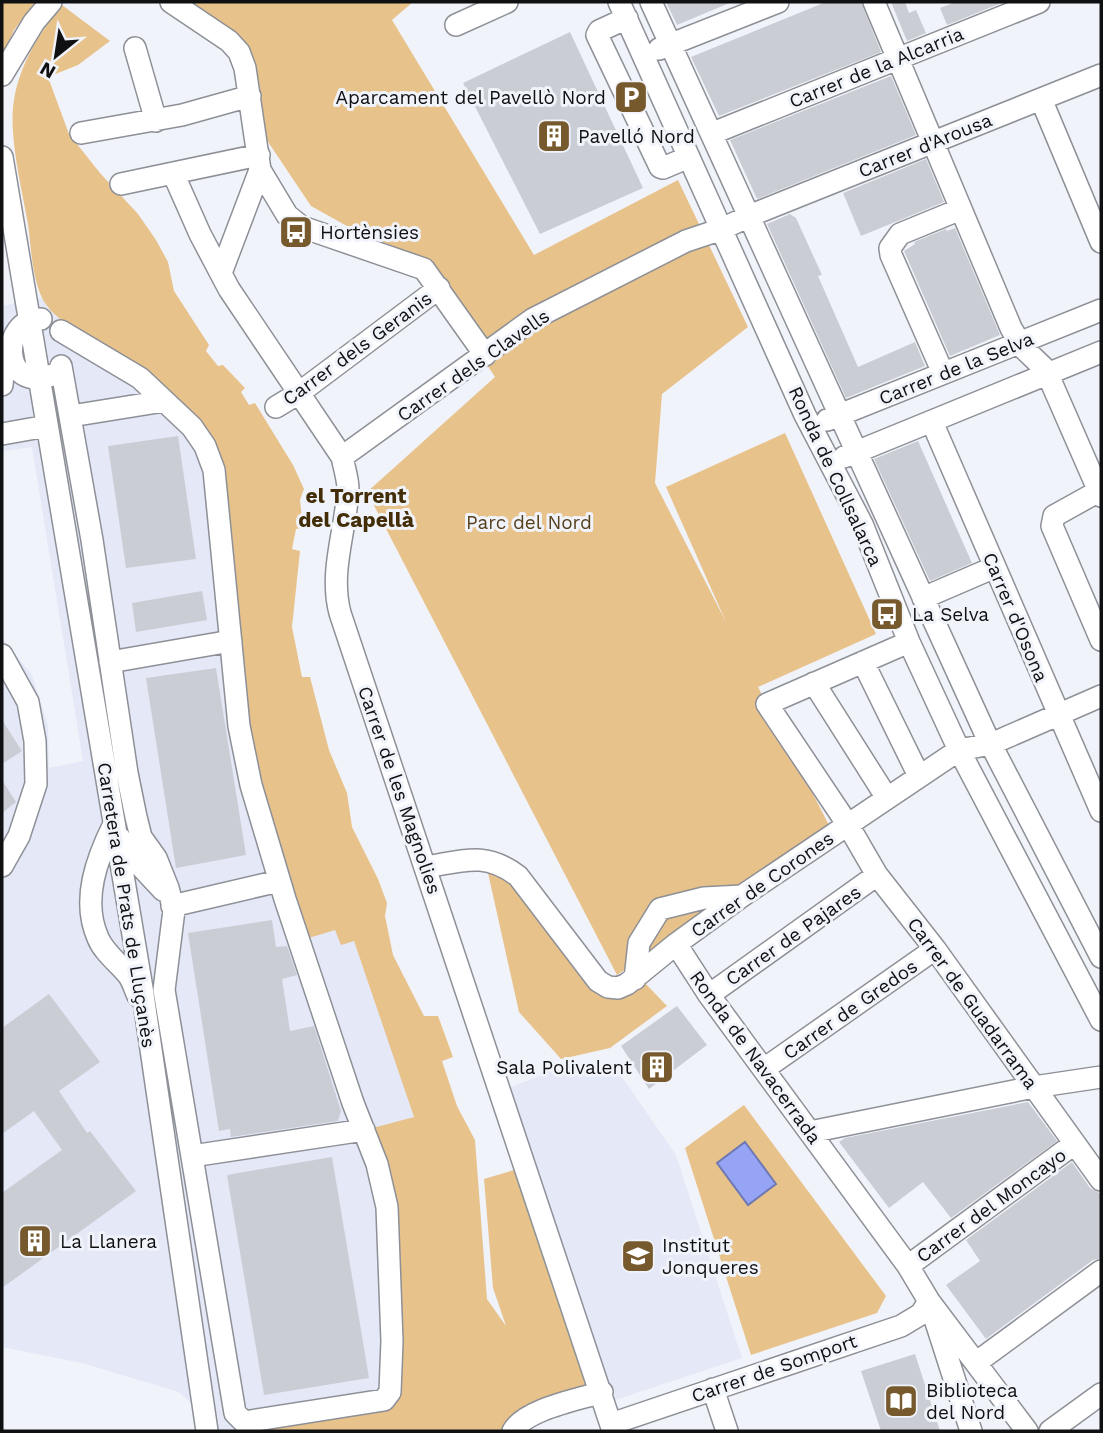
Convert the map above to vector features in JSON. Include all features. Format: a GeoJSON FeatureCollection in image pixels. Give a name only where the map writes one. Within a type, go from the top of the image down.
{"type":"FeatureCollection","features":[{"type":"Feature","properties":{"kind":"street"},"geometry":{"type":"LineString","coordinates":[[2,75],[34,22],[51,2]]}},
{"type":"Feature","properties":{"kind":"street"},"geometry":{"type":"LineString","coordinates":[[171,2],[212,28],[239,52],[245,68],[260,163],[287,215],[302,227],[424,270],[485,355]]}},
{"type":"Feature","properties":{"kind":"street"},"geometry":{"type":"LineString","coordinates":[[456,25],[507,2]]}},
{"type":"Feature","properties":{"kind":"street","name":"Ronda de Collsalarca"},"geometry":{"type":"LineString","coordinates":[[651,2],[991,744],[1101,957]]}},
{"type":"Feature","properties":{"kind":"street"},"geometry":{"type":"LineString","coordinates":[[644,55],[778,2]]}},
{"type":"Feature","properties":{"kind":"street"},"geometry":{"type":"LineString","coordinates":[[874,2],[1011,328],[1048,375],[1100,493],[1054,516],[1052,526],[1101,640]]}},
{"type":"Feature","properties":{"kind":"street","name":"Carrer de la Alcarria"},"geometry":{"type":"LineString","coordinates":[[713,133],[1039,2]]}},
{"type":"Feature","properties":{"kind":"street"},"geometry":{"type":"LineString","coordinates":[[623,10],[597,36],[660,167],[689,157]]}},
{"type":"Feature","properties":{"kind":"street","name":"Ronda de Collsalarca"},"geometry":{"type":"LineString","coordinates":[[623,10],[811,426],[862,524],[909,642],[959,750],[1101,1020]]}},
{"type":"Feature","properties":{"kind":"street"},"geometry":{"type":"LineString","coordinates":[[135,48],[156,121]]}},
{"type":"Feature","properties":{"kind":"street","name":"Carrer d'Arousa"},"geometry":{"type":"LineString","coordinates":[[722,229],[1101,75]]}},
{"type":"Feature","properties":{"kind":"street"},"geometry":{"type":"LineString","coordinates":[[81,133],[156,121],[250,96]]}},
{"type":"Feature","properties":{"kind":"street"},"geometry":{"type":"LineString","coordinates":[[1041,99],[1101,242]]}},
{"type":"Feature","properties":{"kind":"street","name":"Carretera de Prats de Lluçanès"},"geometry":{"type":"LineString","coordinates":[[2,157],[23,286],[45,323],[67,350],[61,366],[136,817],[141,836],[156,858],[169,888],[175,916],[164,990],[235,1413],[244,1422],[384,1400],[390,1392],[392,1341],[387,1207],[377,1164],[363,1130]]}},
{"type":"Feature","properties":{"kind":"street"},"geometry":{"type":"LineString","coordinates":[[121,184],[173,173],[260,163]]}},
{"type":"Feature","properties":{"kind":"street"},"geometry":{"type":"LineString","coordinates":[[221,273],[260,163]]}},
{"type":"Feature","properties":{"kind":"street","name":"Carrer de les Magnolies"},"geometry":{"type":"LineString","coordinates":[[173,173],[221,273],[342,457],[348,487],[335,594],[612,1428]]}},
{"type":"Feature","properties":{"kind":"street"},"geometry":{"type":"LineString","coordinates":[[943,373],[890,248],[900,234],[961,209]]}},
{"type":"Feature","properties":{"kind":"street","name":"Carrer dels Clavells"},"geometry":{"type":"LineString","coordinates":[[342,457],[533,319],[686,241],[722,229]]}},
{"type":"Feature","properties":{"kind":"street"},"geometry":{"type":"LineString","coordinates":[[5,343],[13,305],[23,286]]}},
{"type":"Feature","properties":{"kind":"street","name":"Carrer dels Geranis"},"geometry":{"type":"LineString","coordinates":[[276,407],[299,393],[439,288]]}},
{"type":"Feature","properties":{"kind":"street","name":"Carrer de la Selva"},"geometry":{"type":"LineString","coordinates":[[811,426],[1101,310]]}},
{"type":"Feature","properties":{"kind":"street"},"geometry":{"type":"LineString","coordinates":[[5,343],[11,330],[45,323],[140,378],[192,427],[205,446],[214,470],[239,726],[251,785],[279,881],[363,1130],[192,1156]]}},
{"type":"Feature","properties":{"kind":"street","name":"Carretera de Prats de Lluçanès"},"geometry":{"type":"LineString","coordinates":[[21,380],[45,323]]}},
{"type":"Feature","properties":{"kind":"street","name":"Carretera de Prats de Lluçanès"},"geometry":{"type":"LineString","coordinates":[[5,343],[7,360],[47,426],[146,1014],[207,1431]]}},
{"type":"Feature","properties":{"kind":"street"},"geometry":{"type":"LineString","coordinates":[[828,462],[856,453],[1101,352]]}},
{"type":"Feature","properties":{"kind":"street"},"geometry":{"type":"LineString","coordinates":[[2,397],[21,380],[52,375],[61,366]]}},
{"type":"Feature","properties":{"kind":"street"},"geometry":{"type":"LineString","coordinates":[[71,416],[164,401]]}},
{"type":"Feature","properties":{"kind":"street","name":"Carrer d'Osona"},"geometry":{"type":"LineString","coordinates":[[932,422],[1101,811]]}},
{"type":"Feature","properties":{"kind":"street"},"geometry":{"type":"LineString","coordinates":[[2,434],[47,426]]}},
{"type":"Feature","properties":{"kind":"street"},"geometry":{"type":"LineString","coordinates":[[923,598],[995,567]]}},
{"type":"Feature","properties":{"kind":"street"},"geometry":{"type":"LineString","coordinates":[[110,662],[231,641]]}},
{"type":"Feature","properties":{"kind":"street"},"geometry":{"type":"LineString","coordinates":[[887,798],[814,683],[909,642]]}},
{"type":"Feature","properties":{"kind":"street"},"geometry":{"type":"LineString","coordinates":[[2,654],[28,702],[35,741],[36,784],[19,836],[2,866]]}},
{"type":"Feature","properties":{"kind":"street"},"geometry":{"type":"LineString","coordinates":[[863,662],[919,776]]}},
{"type":"Feature","properties":{"kind":"street","name":"Carrer de Corones"},"geometry":{"type":"LineString","coordinates":[[814,683],[767,704],[848,825]]}},
{"type":"Feature","properties":{"kind":"street"},"geometry":{"type":"LineString","coordinates":[[959,750],[991,744],[1101,696]]}},
{"type":"Feature","properties":{"kind":"street","name":"Carrer de Corones"},"geometry":{"type":"LineString","coordinates":[[676,944],[742,896],[959,750]]}},
{"type":"Feature","properties":{"kind":"street"},"geometry":{"type":"LineString","coordinates":[[114,824],[127,849],[162,889],[172,906],[172,918],[153,954],[148,972],[146,1014]]}},
{"type":"Feature","properties":{"kind":"street"},"geometry":{"type":"LineString","coordinates":[[114,824],[100,853],[92,884],[94,922],[98,940],[130,978],[146,1014]]}},
{"type":"Feature","properties":{"kind":"street","name":"Carrer de Guadarrama"},"geometry":{"type":"LineString","coordinates":[[848,825],[877,875],[935,949],[1101,1180]]}},
{"type":"Feature","properties":{"kind":"street"},"geometry":{"type":"LineString","coordinates":[[426,867],[467,860],[499,863],[518,876],[598,981],[608,987],[618,988],[635,979],[676,944]]}},
{"type":"Feature","properties":{"kind":"street","name":"Carrer de Pajares"},"geometry":{"type":"LineString","coordinates":[[709,995],[877,875]]}},
{"type":"Feature","properties":{"kind":"street"},"geometry":{"type":"LineString","coordinates":[[172,906],[279,881]]}},
{"type":"Feature","properties":{"kind":"street"},"geometry":{"type":"LineString","coordinates":[[635,979],[639,943],[660,909],[704,898],[742,896]]}},
{"type":"Feature","properties":{"kind":"street"},"geometry":{"type":"LineString","coordinates":[[103,946],[126,959],[137,960],[147,954],[166,932]]}},
{"type":"Feature","properties":{"kind":"street","name":"Ronda de Navacerrada"},"geometry":{"type":"LineString","coordinates":[[676,944],[709,995],[908,1266],[929,1301],[1027,1431]]}},
{"type":"Feature","properties":{"kind":"street","name":"Carrer de Gredos"},"geometry":{"type":"LineString","coordinates":[[764,1069],[935,949]]}},
{"type":"Feature","properties":{"kind":"street"},"geometry":{"type":"LineString","coordinates":[[810,1132],[1034,1087],[1101,1077]]}},
{"type":"Feature","properties":{"kind":"street","name":"Carrer del Moncayo"},"geometry":{"type":"LineString","coordinates":[[908,1266],[1074,1143]]}},
{"type":"Feature","properties":{"kind":"street"},"geometry":{"type":"LineString","coordinates":[[977,1362],[1101,1271]]}},
{"type":"Feature","properties":{"kind":"street"},"geometry":{"type":"LineString","coordinates":[[929,1301],[971,1431]]}},
{"type":"Feature","properties":{"kind":"street","name":"Carrer de Somport"},"geometry":{"type":"LineString","coordinates":[[612,1428],[713,1389],[901,1325],[921,1314],[929,1301]]}},
{"type":"Feature","properties":{"kind":"street"},"geometry":{"type":"LineString","coordinates":[[713,1389],[727,1431]]}},
{"type":"Feature","properties":{"kind":"street"},"geometry":{"type":"LineString","coordinates":[[513,1431],[516,1425],[528,1416],[602,1392]]}},
{"type":"Feature","properties":{"kind":"street"},"geometry":{"type":"LineString","coordinates":[[1050,1431],[1101,1394]]}},
{"type":"Feature","properties":{"kind":"shaded area"},"geometry":{"type":"Polygon","coordinates":[[[42,298],[51,311],[192,427],[335,930],[354,941],[415,1117],[370,1129],[381,1156],[386,1407],[220,1431],[179,1392],[82,1363],[2,1347],[2,638],[32,675],[48,726],[49,768],[83,761],[32,447],[2,451],[2,306],[42,298]]]}},
{"type":"Feature","properties":{"kind":"shaded area","name":"Institut Jonqueres"},"geometry":{"type":"Polygon","coordinates":[[[569,1064],[613,1064],[676,1155],[742,1358],[615,1400],[509,1088],[569,1064]]]}},
{"type":"Feature","properties":{"kind":"green space"},"geometry":{"type":"Polygon","coordinates":[[[2,2],[35,2],[14,30],[2,59],[2,2]]]}},
{"type":"Feature","properties":{"kind":"green space","name":"Parc del Nord"},"geometry":{"type":"Polygon","coordinates":[[[167,2],[413,2],[392,20],[534,255],[678,180],[748,327],[662,394],[655,483],[726,622],[666,487],[785,433],[876,634],[758,687],[833,833],[617,975],[367,492],[495,377],[424,269],[311,206],[254,121],[235,48],[167,2]]]}},
{"type":"Feature","properties":{"kind":"green space"},"geometry":{"type":"Polygon","coordinates":[[[62,5],[110,41],[78,65],[48,77],[69,134],[138,214],[156,240],[168,262],[174,291],[209,345],[206,351],[218,366],[223,365],[245,388],[241,392],[249,405],[255,403],[293,465],[304,489],[300,500],[303,528],[296,529],[292,549],[300,551],[292,627],[302,677],[310,677],[329,750],[347,793],[352,827],[387,903],[385,916],[393,955],[424,1016],[438,1016],[453,1057],[442,1061],[457,1106],[475,1140],[487,1299],[506,1326],[493,1288],[484,1179],[514,1170],[592,1386],[508,1431],[233,1431],[386,1407],[395,1398],[369,1129],[414,1117],[354,941],[341,945],[335,930],[299,941],[251,785],[205,446],[51,311],[39,289],[16,162],[14,100],[21,74],[38,38],[62,5]]]}},
{"type":"Feature","properties":{"kind":"green space"},"geometry":{"type":"Polygon","coordinates":[[[498,871],[519,889],[599,993],[645,983],[667,1006],[610,1048],[561,1059],[519,1012],[488,873],[498,871]]]}},
{"type":"Feature","properties":{"kind":"green space"},"geometry":{"type":"Polygon","coordinates":[[[744,1105],[886,1296],[877,1313],[751,1355],[685,1148],[744,1105]]]}},
{"type":"Feature","properties":{"kind":"water"},"geometry":{"type":"Polygon","coordinates":[[[745,1142],[776,1184],[748,1205],[717,1163],[745,1142]]]}},
{"type":"Feature","properties":{"kind":"building"},"geometry":{"type":"Polygon","coordinates":[[[666,2],[732,2],[677,25],[666,2]]]}},
{"type":"Feature","properties":{"kind":"building"},"geometry":{"type":"Polygon","coordinates":[[[826,2],[861,2],[881,52],[719,116],[691,57],[826,2]]]}},
{"type":"Feature","properties":{"kind":"building"},"geometry":{"type":"Polygon","coordinates":[[[891,2],[905,2],[909,13],[916,10],[926,33],[907,41],[891,2]]]}},
{"type":"Feature","properties":{"kind":"building"},"geometry":{"type":"Polygon","coordinates":[[[956,2],[1004,2],[947,25],[940,8],[956,2]]]}},
{"type":"Feature","properties":{"kind":"building","name":"Pavelló Nord"},"geometry":{"type":"Polygon","coordinates":[[[570,32],[643,188],[540,234],[463,83],[570,32]]]}},
{"type":"Feature","properties":{"kind":"building"},"geometry":{"type":"Polygon","coordinates":[[[891,76],[916,135],[757,199],[730,140],[891,76]]]}},
{"type":"Feature","properties":{"kind":"building"},"geometry":{"type":"Polygon","coordinates":[[[926,159],[944,202],[861,236],[843,193],[926,159]]]}},
{"type":"Feature","properties":{"kind":"building"},"geometry":{"type":"Polygon","coordinates":[[[790,214],[796,218],[822,275],[818,276],[858,367],[915,342],[925,366],[846,398],[767,224],[790,214]]]}},
{"type":"Feature","properties":{"kind":"building"},"geometry":{"type":"Polygon","coordinates":[[[955,228],[1000,335],[950,356],[904,251],[915,244],[914,242],[955,228]]]}},
{"type":"Feature","properties":{"kind":"building"},"geometry":{"type":"Polygon","coordinates":[[[178,436],[196,559],[126,568],[108,446],[178,436]]]}},
{"type":"Feature","properties":{"kind":"building"},"geometry":{"type":"Polygon","coordinates":[[[918,441],[972,563],[930,581],[874,459],[918,441]]]}},
{"type":"Feature","properties":{"kind":"building"},"geometry":{"type":"Polygon","coordinates":[[[202,591],[207,620],[136,632],[132,603],[202,591]]]}},
{"type":"Feature","properties":{"kind":"building"},"geometry":{"type":"Polygon","coordinates":[[[216,668],[246,855],[176,868],[146,678],[216,668]]]}},
{"type":"Feature","properties":{"kind":"building"},"geometry":{"type":"Polygon","coordinates":[[[2,720],[22,751],[2,764],[2,720]]]}},
{"type":"Feature","properties":{"kind":"building"},"geometry":{"type":"Polygon","coordinates":[[[2,780],[16,802],[2,813],[2,780]]]}},
{"type":"Feature","properties":{"kind":"building"},"geometry":{"type":"Polygon","coordinates":[[[272,920],[276,947],[287,946],[297,975],[282,979],[290,1031],[314,1026],[341,1111],[338,1121],[231,1137],[230,1129],[219,1131],[188,933],[272,920]]]}},
{"type":"Feature","properties":{"kind":"building"},"geometry":{"type":"Polygon","coordinates":[[[49,994],[100,1062],[59,1091],[87,1133],[90,1131],[136,1191],[2,1288],[2,1193],[62,1150],[34,1111],[2,1134],[2,1028],[49,994]]]}},
{"type":"Feature","properties":{"kind":"building","name":"Sala Polivalent"},"geometry":{"type":"Polygon","coordinates":[[[677,1006],[707,1045],[649,1089],[621,1046],[677,1006]]]}},
{"type":"Feature","properties":{"kind":"building"},"geometry":{"type":"Polygon","coordinates":[[[1028,1102],[1057,1141],[951,1218],[923,1182],[889,1208],[839,1142],[845,1138],[1028,1102]]]}},
{"type":"Feature","properties":{"kind":"building"},"geometry":{"type":"Polygon","coordinates":[[[332,1157],[369,1378],[264,1395],[227,1175],[332,1157]]]}},
{"type":"Feature","properties":{"kind":"building"},"geometry":{"type":"Polygon","coordinates":[[[1072,1162],[1090,1188],[1101,1194],[1101,1258],[1093,1260],[986,1339],[946,1285],[980,1261],[966,1240],[1072,1162]]]}},
{"type":"Feature","properties":{"kind":"building","name":"Biblioteca del Nord"},"geometry":{"type":"Polygon","coordinates":[[[915,1354],[940,1431],[881,1431],[861,1371],[915,1354]]]}},
{"type":"Feature","properties":{"kind":"place","name":"Aparcament del Pavellò Nord"},"geometry":{"type":"Point","coordinates":[631,97]}},
{"type":"Feature","properties":{"kind":"place","name":"Pavelló Nord"},"geometry":{"type":"Point","coordinates":[554,136]}},
{"type":"Feature","properties":{"kind":"place","name":"Hortènsies"},"geometry":{"type":"Point","coordinates":[296,232]}},
{"type":"Feature","properties":{"kind":"place","name":"La Selva"},"geometry":{"type":"Point","coordinates":[887,614]}},
{"type":"Feature","properties":{"kind":"place","name":"Sala Polivalent"},"geometry":{"type":"Point","coordinates":[657,1067]}},
{"type":"Feature","properties":{"kind":"place","name":"La Llanera"},"geometry":{"type":"Point","coordinates":[35,1241]}},
{"type":"Feature","properties":{"kind":"place","name":"Institut Jonqueres"},"geometry":{"type":"Point","coordinates":[638,1256]}},
{"type":"Feature","properties":{"kind":"place","name":"Biblioteca del Nord"},"geometry":{"type":"Point","coordinates":[901,1401]}},
{"type":"Feature","properties":{"kind":"district","name":"el Torrent del Capellà"},"geometry":{"type":"Point","coordinates":[356,508]}}]}
